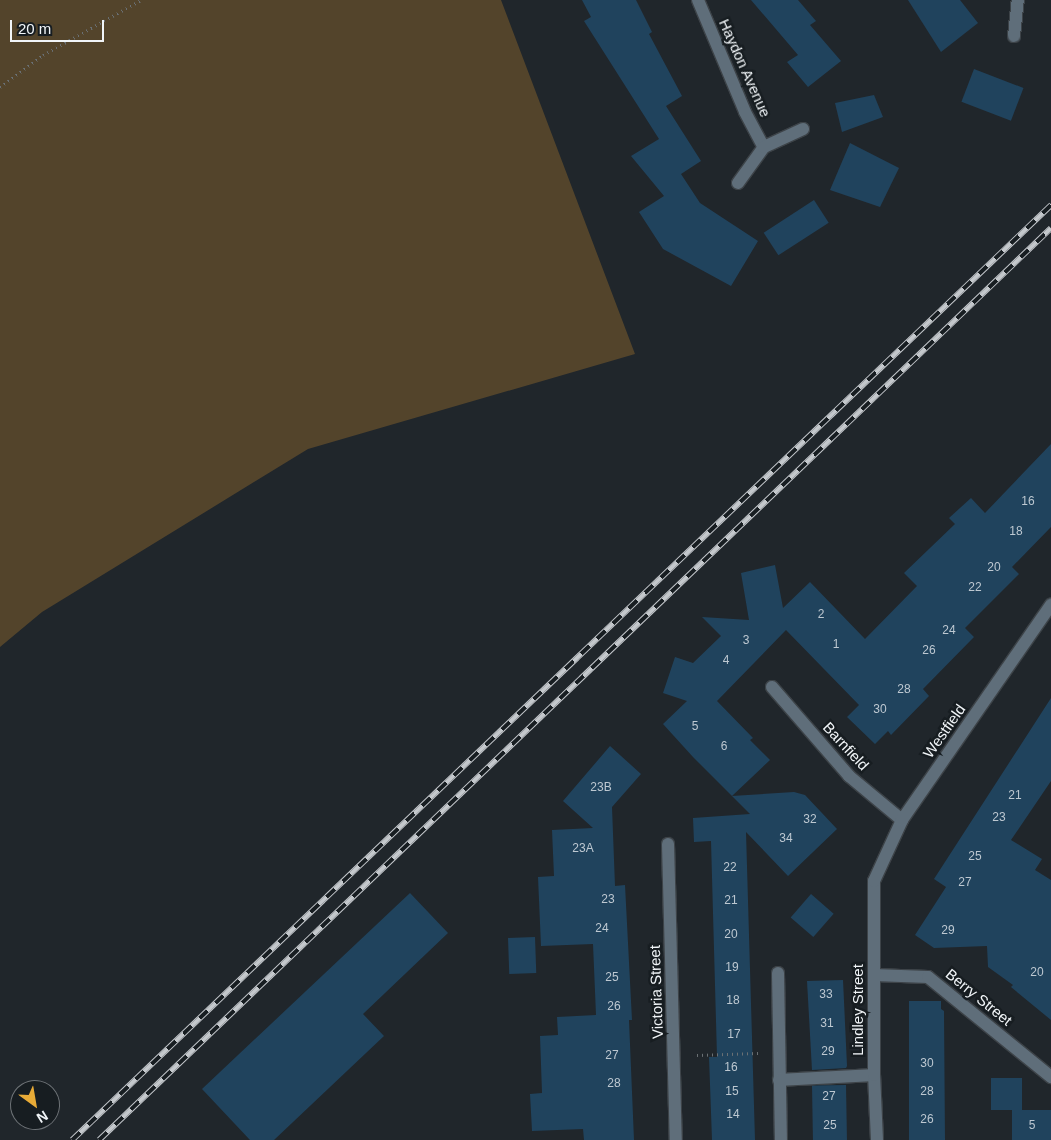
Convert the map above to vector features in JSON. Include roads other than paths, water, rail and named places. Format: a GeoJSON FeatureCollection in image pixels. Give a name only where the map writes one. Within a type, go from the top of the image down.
{"type":"FeatureCollection","features":[{"type":"Feature","properties":{"kind":"street","name":"Haydon Avenue"},"geometry":{"type":"LineString","coordinates":[[698,0],[745,112],[764,147]]}},
{"type":"Feature","properties":{"kind":"street"},"geometry":{"type":"LineString","coordinates":[[1014,36],[1018,0]]}},
{"type":"Feature","properties":{"kind":"street"},"geometry":{"type":"LineString","coordinates":[[738,183],[764,147],[803,129]]}},
{"type":"Feature","properties":{"kind":"street","name":"Westfield"},"geometry":{"type":"LineString","coordinates":[[874,881],[902,820],[1051,605]]}},
{"type":"Feature","properties":{"kind":"street","name":"Barnfield"},"geometry":{"type":"LineString","coordinates":[[772,687],[849,776],[902,820]]}},
{"type":"Feature","properties":{"kind":"street","name":"Victoria Street"},"geometry":{"type":"LineString","coordinates":[[668,844],[676,1140]]}},
{"type":"Feature","properties":{"kind":"street","name":"Lindley Street"},"geometry":{"type":"LineString","coordinates":[[874,881],[874,1075],[877,1140]]}},
{"type":"Feature","properties":{"kind":"street"},"geometry":{"type":"LineString","coordinates":[[778,973],[781,1140]]}},
{"type":"Feature","properties":{"kind":"street","name":"Berry Street"},"geometry":{"type":"LineString","coordinates":[[874,975],[928,977],[1051,1076]]}},
{"type":"Feature","properties":{"kind":"street"},"geometry":{"type":"LineString","coordinates":[[779,1080],[874,1075]]}},
{"type":"Feature","properties":{"kind":"railway"},"geometry":{"type":"LineString","coordinates":[[72,1140],[1051,205]]}},
{"type":"Feature","properties":{"kind":"railway"},"geometry":{"type":"LineString","coordinates":[[99,1140],[1051,228]]}}]}
